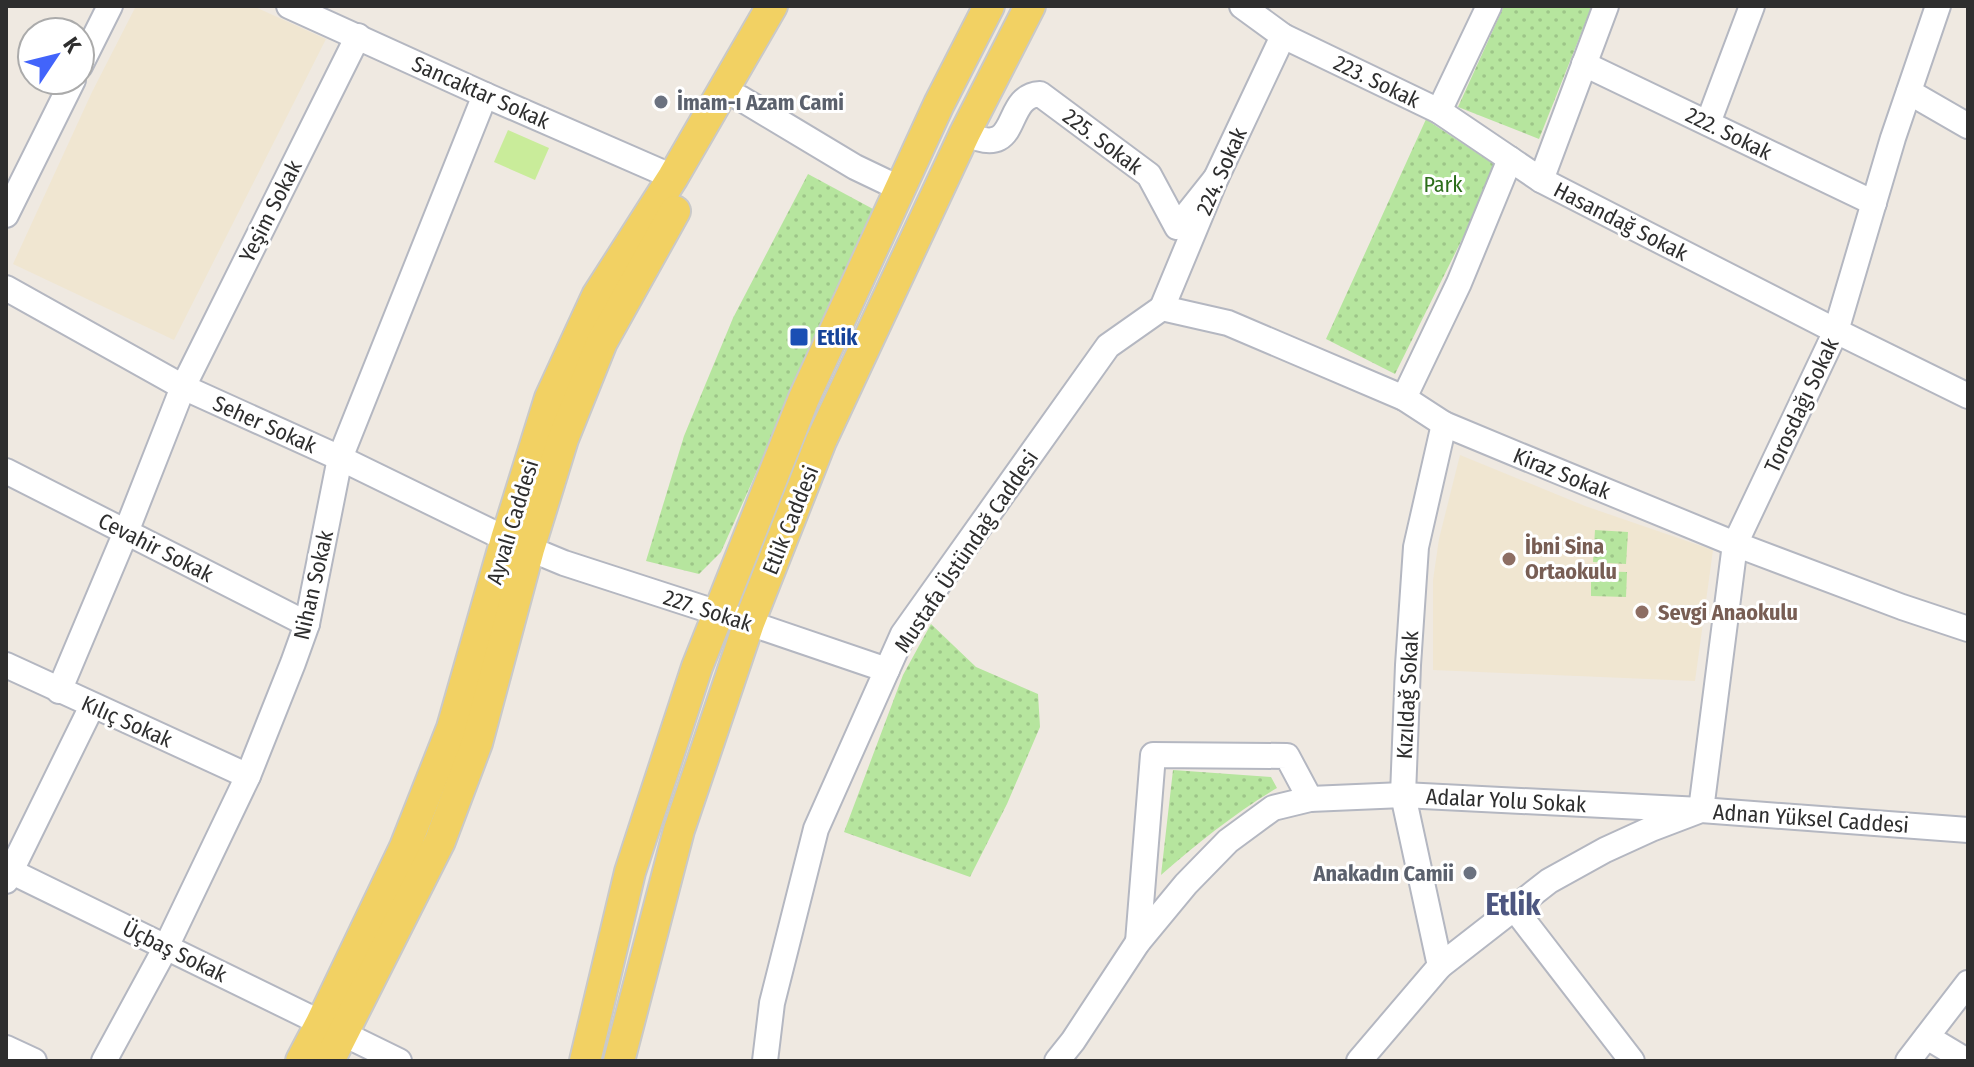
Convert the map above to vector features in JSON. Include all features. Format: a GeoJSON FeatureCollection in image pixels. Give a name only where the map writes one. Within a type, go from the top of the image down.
{"type":"FeatureCollection","features":[{"type":"Feature","properties":{"kind":"main road","name":"Ayvalı Caddesi"},"geometry":{"type":"LineString","coordinates":[[301,1061],[332,1028],[440,841],[477,743],[550,398],[597,296],[673,177],[772,6]]}},
{"type":"Feature","properties":{"kind":"main road","name":"Ayvalı Caddesi"},"geometry":{"type":"LineString","coordinates":[[518,544],[602,342],[658,239],[796,6]]}},
{"type":"Feature","properties":{"kind":"main road","name":"Etlik Caddesi"},"geometry":{"type":"LineString","coordinates":[[585,1061],[630,872],[697,667],[804,398],[939,104],[989,6]]}},
{"type":"Feature","properties":{"kind":"main road","name":"Etlik Caddesi"},"geometry":{"type":"LineString","coordinates":[[619,1061],[679,830],[749,623],[821,441],[965,133],[1030,6]]}},
{"type":"Feature","properties":{"kind":"main road","name":"Ayvalı Caddesi"},"geometry":{"type":"LineString","coordinates":[[329,1061],[332,1028]]}},
{"type":"Feature","properties":{"kind":"street"},"geometry":{"type":"LineString","coordinates":[[96,34],[110,6]]}},
{"type":"Feature","properties":{"kind":"street","name":"Sancaktar Sokak"},"geometry":{"type":"LineString","coordinates":[[289,6],[673,177]]}},
{"type":"Feature","properties":{"kind":"street","name":"223. Sokak"},"geometry":{"type":"LineString","coordinates":[[1242,6],[1283,36],[1439,111],[1510,159]]}},
{"type":"Feature","properties":{"kind":"street"},"geometry":{"type":"LineString","coordinates":[[1439,111],[1489,6]]}},
{"type":"Feature","properties":{"kind":"street"},"geometry":{"type":"LineString","coordinates":[[1541,180],[1606,6]]}},
{"type":"Feature","properties":{"kind":"street"},"geometry":{"type":"LineString","coordinates":[[1708,123],[1752,6]]}},
{"type":"Feature","properties":{"kind":"street","name":"Torosdağı Sokak"},"geometry":{"type":"LineString","coordinates":[[1701,810],[1735,544],[1836,331],[1893,138],[1938,6]]}},
{"type":"Feature","properties":{"kind":"street","name":"Yeşim Sokak"},"geometry":{"type":"LineString","coordinates":[[59,691],[183,387],[358,36]]}},
{"type":"Feature","properties":{"kind":"street","name":"224. Sokak"},"geometry":{"type":"LineString","coordinates":[[1162,308],[1216,178],[1283,36]]}},
{"type":"Feature","properties":{"kind":"street","name":"222. Sokak"},"geometry":{"type":"LineString","coordinates":[[1584,64],[1874,203]]}},
{"type":"Feature","properties":{"kind":"street"},"geometry":{"type":"LineString","coordinates":[[1909,92],[1968,126]]}},
{"type":"Feature","properties":{"kind":"street","name":"225. Sokak"},"geometry":{"type":"LineString","coordinates":[[965,133],[981,141],[993,141],[1006,132],[1021,101],[1030,94],[1040,94],[1149,175],[1177,227],[1216,178]]}},
{"type":"Feature","properties":{"kind":"street","name":"Nihan Sokak"},"geometry":{"type":"LineString","coordinates":[[104,1061],[166,947],[248,776],[307,624],[340,458],[485,95]]}},
{"type":"Feature","properties":{"kind":"street"},"geometry":{"type":"LineString","coordinates":[[6,215],[65,96]]}},
{"type":"Feature","properties":{"kind":"street"},"geometry":{"type":"LineString","coordinates":[[740,98],[828,152],[901,189]]}},
{"type":"Feature","properties":{"kind":"street"},"geometry":{"type":"LineString","coordinates":[[1404,398],[1459,283],[1510,159]]}},
{"type":"Feature","properties":{"kind":"street","name":"Hasandağ Sokak"},"geometry":{"type":"LineString","coordinates":[[1510,159],[1541,180],[1968,396]]}},
{"type":"Feature","properties":{"kind":"street","name":"Seher Sokak"},"geometry":{"type":"LineString","coordinates":[[6,288],[183,387],[518,544]]}},
{"type":"Feature","properties":{"kind":"street","name":"Kiraz Sokak"},"geometry":{"type":"LineString","coordinates":[[1162,308],[1228,323],[1404,398],[1444,424],[1735,544],[1968,629]]}},
{"type":"Feature","properties":{"kind":"street","name":"Mustafa Üstündağ Caddesi"},"geometry":{"type":"LineString","coordinates":[[765,1061],[772,1003],[816,829],[903,634],[1108,346],[1162,308]]}},
{"type":"Feature","properties":{"kind":"street","name":"Kızıldağ Sokak"},"geometry":{"type":"LineString","coordinates":[[1440,966],[1403,795],[1416,547],[1444,424]]}},
{"type":"Feature","properties":{"kind":"street","name":"Cevahir Sokak"},"geometry":{"type":"LineString","coordinates":[[6,471],[307,624]]}},
{"type":"Feature","properties":{"kind":"street","name":"227. Sokak"},"geometry":{"type":"LineString","coordinates":[[518,544],[564,563],[887,670]]}},
{"type":"Feature","properties":{"kind":"street","name":"Kılıç Sokak"},"geometry":{"type":"LineString","coordinates":[[6,665],[248,776]]}},
{"type":"Feature","properties":{"kind":"street"},"geometry":{"type":"LineString","coordinates":[[8,874],[92,706]]}},
{"type":"Feature","properties":{"kind":"street","name":"Adalar Yolu Sokak"},"geometry":{"type":"LineString","coordinates":[[1138,942],[1153,755],[1287,756],[1310,799]]}},
{"type":"Feature","properties":{"kind":"street","name":"Adalar Yolu Sokak"},"geometry":{"type":"LineString","coordinates":[[1057,1061],[1138,942],[1186,884],[1228,841],[1273,808],[1310,799],[1403,795],[1701,810]]}},
{"type":"Feature","properties":{"kind":"street","name":"Adnan Yüksel Caddesi"},"geometry":{"type":"LineString","coordinates":[[1359,1061],[1440,966],[1549,881],[1605,850],[1701,810],[1968,830]]}},
{"type":"Feature","properties":{"kind":"street","name":"Üçbaş Sokak"},"geometry":{"type":"LineString","coordinates":[[8,874],[399,1061]]}},
{"type":"Feature","properties":{"kind":"street"},"geometry":{"type":"LineString","coordinates":[[1514,908],[1632,1061]]}},
{"type":"Feature","properties":{"kind":"street"},"geometry":{"type":"LineString","coordinates":[[1908,1061],[1968,983]]}},
{"type":"Feature","properties":{"kind":"street"},"geometry":{"type":"LineString","coordinates":[[1927,1037],[1967,1061]]}},
{"type":"Feature","properties":{"kind":"street"},"geometry":{"type":"LineString","coordinates":[[6,1048],[34,1061]]}},
{"type":"Feature","properties":{"kind":"shaded area"},"geometry":{"type":"Polygon","coordinates":[[[136,6],[253,6],[326,39],[174,340],[13,264],[90,96],[96,96],[96,84],[136,6]]]}},
{"type":"Feature","properties":{"kind":"shaded area"},"geometry":{"type":"Polygon","coordinates":[[[1460,455],[1585,506],[1713,550],[1695,681],[1433,670],[1433,580],[1439,539],[1460,455]]]}},
{"type":"Feature","properties":{"kind":"green space"},"geometry":{"type":"Polygon","coordinates":[[[1504,6],[1592,6],[1539,139],[1458,107],[1504,6]]]}},
{"type":"Feature","properties":{"kind":"green space","name":"Park"},"geometry":{"type":"Polygon","coordinates":[[[1427,117],[1498,167],[1395,374],[1326,339],[1427,117]]]}},
{"type":"Feature","properties":{"kind":"green space"},"geometry":{"type":"Polygon","coordinates":[[[508,130],[549,148],[535,180],[494,162],[508,130]]]}},
{"type":"Feature","properties":{"kind":"green space"},"geometry":{"type":"Polygon","coordinates":[[[808,174],[873,209],[721,552],[699,574],[646,561],[684,436],[733,318],[808,174]]]}},
{"type":"Feature","properties":{"kind":"green space"},"geometry":{"type":"Polygon","coordinates":[[[1595,530],[1628,532],[1626,564],[1593,562],[1595,530]]]}},
{"type":"Feature","properties":{"kind":"green space"},"geometry":{"type":"Polygon","coordinates":[[[1591,571],[1627,572],[1626,597],[1591,596],[1591,571]]]}},
{"type":"Feature","properties":{"kind":"green space"},"geometry":{"type":"Polygon","coordinates":[[[931,624],[976,667],[1038,694],[1040,727],[1007,804],[970,877],[844,832],[903,675],[931,624]]]}},
{"type":"Feature","properties":{"kind":"green space"},"geometry":{"type":"Polygon","coordinates":[[[1173,770],[1271,777],[1277,788],[1217,829],[1161,875],[1173,770]]]}},
{"type":"Feature","properties":{"kind":"place","name":"İmam-ı Azam Cami"},"geometry":{"type":"Point","coordinates":[661,102]}},
{"type":"Feature","properties":{"kind":"place","name":"Etlik"},"geometry":{"type":"Point","coordinates":[799,337]}},
{"type":"Feature","properties":{"kind":"place","name":"İbni Sina Ortaokulu"},"geometry":{"type":"Point","coordinates":[1509,559]}},
{"type":"Feature","properties":{"kind":"place","name":"Sevgi Anaokulu"},"geometry":{"type":"Point","coordinates":[1642,612]}},
{"type":"Feature","properties":{"kind":"place","name":"Anakadın Camii"},"geometry":{"type":"Point","coordinates":[1470,873]}},
{"type":"Feature","properties":{"kind":"district","name":"Etlik"},"geometry":{"type":"Point","coordinates":[1513,905]}}]}
